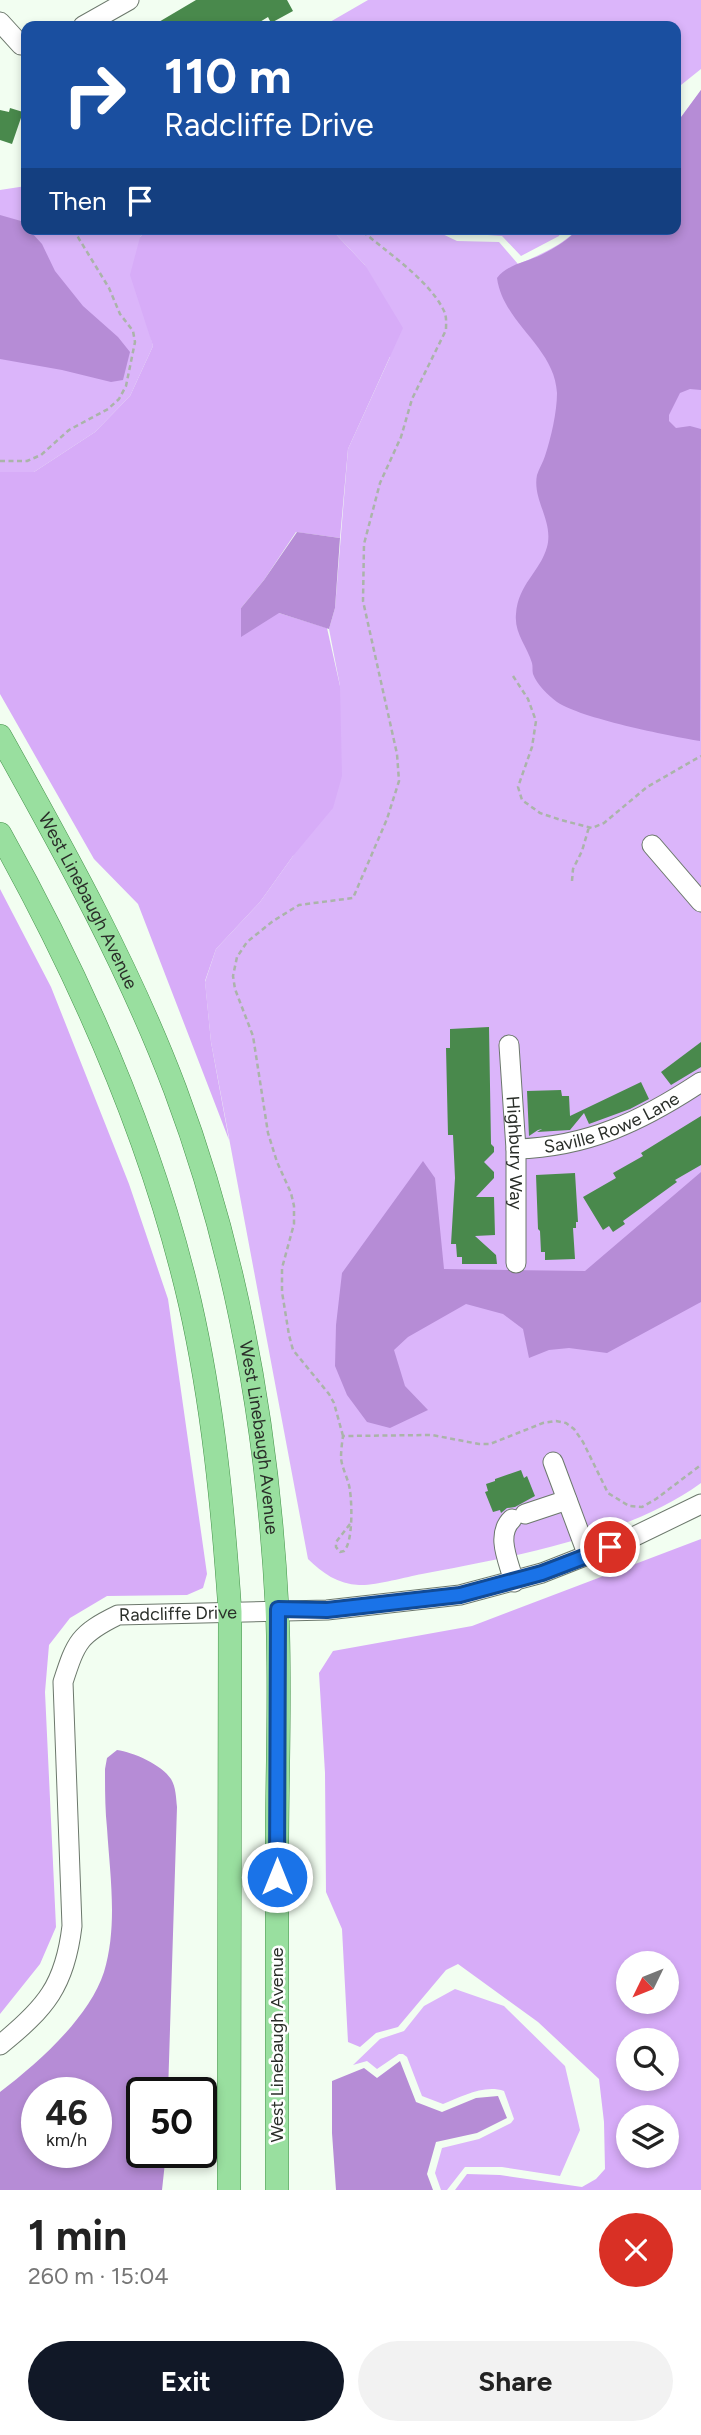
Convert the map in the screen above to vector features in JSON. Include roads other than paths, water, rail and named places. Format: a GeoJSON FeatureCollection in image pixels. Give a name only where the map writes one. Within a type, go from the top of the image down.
{"type":"FeatureCollection","features":[{"type":"Feature","properties":{"kind":"main road","name":"West Linebaugh Avenue"},"geometry":{"type":"LineString","coordinates":[[0,736],[99,917],[175,1090],[228,1263],[247,1347],[269,1500],[278,1609],[277,2190]]}},
{"type":"Feature","properties":{"kind":"main road"},"geometry":{"type":"LineString","coordinates":[[0,834],[62,950],[129,1107],[190,1303],[214,1439],[230,1612],[229,2190]]}},
{"type":"Feature","properties":{"kind":"street"},"geometry":{"type":"LineString","coordinates":[[92,21],[129,0]]}},
{"type":"Feature","properties":{"kind":"street"},"geometry":{"type":"LineString","coordinates":[[0,22],[21,45]]}},
{"type":"Feature","properties":{"kind":"street"},"geometry":{"type":"LineString","coordinates":[[652,845],[701,902]]}},
{"type":"Feature","properties":{"kind":"street","name":"Highbury Way"},"geometry":{"type":"LineString","coordinates":[[509,1045],[516,1149],[516,1263]]}},
{"type":"Feature","properties":{"kind":"street","name":"Saville Rowe Lane"},"geometry":{"type":"LineString","coordinates":[[516,1149],[550,1148],[598,1135],[643,1117],[701,1082]]}},
{"type":"Feature","properties":{"kind":"street"},"geometry":{"type":"LineString","coordinates":[[552,1462],[588,1556]]}},
{"type":"Feature","properties":{"kind":"street"},"geometry":{"type":"LineString","coordinates":[[514,1582],[503,1534],[518,1516],[567,1500]]}},
{"type":"Feature","properties":{"kind":"street","name":"Radcliffe Drive"},"geometry":{"type":"LineString","coordinates":[[0,2045],[27,2023],[46,2002],[60,1979],[69,1953],[72,1926],[62,1682],[75,1646],[93,1627],[118,1615],[278,1609],[327,1610],[460,1595],[514,1582],[588,1556],[701,1504]]}}]}
